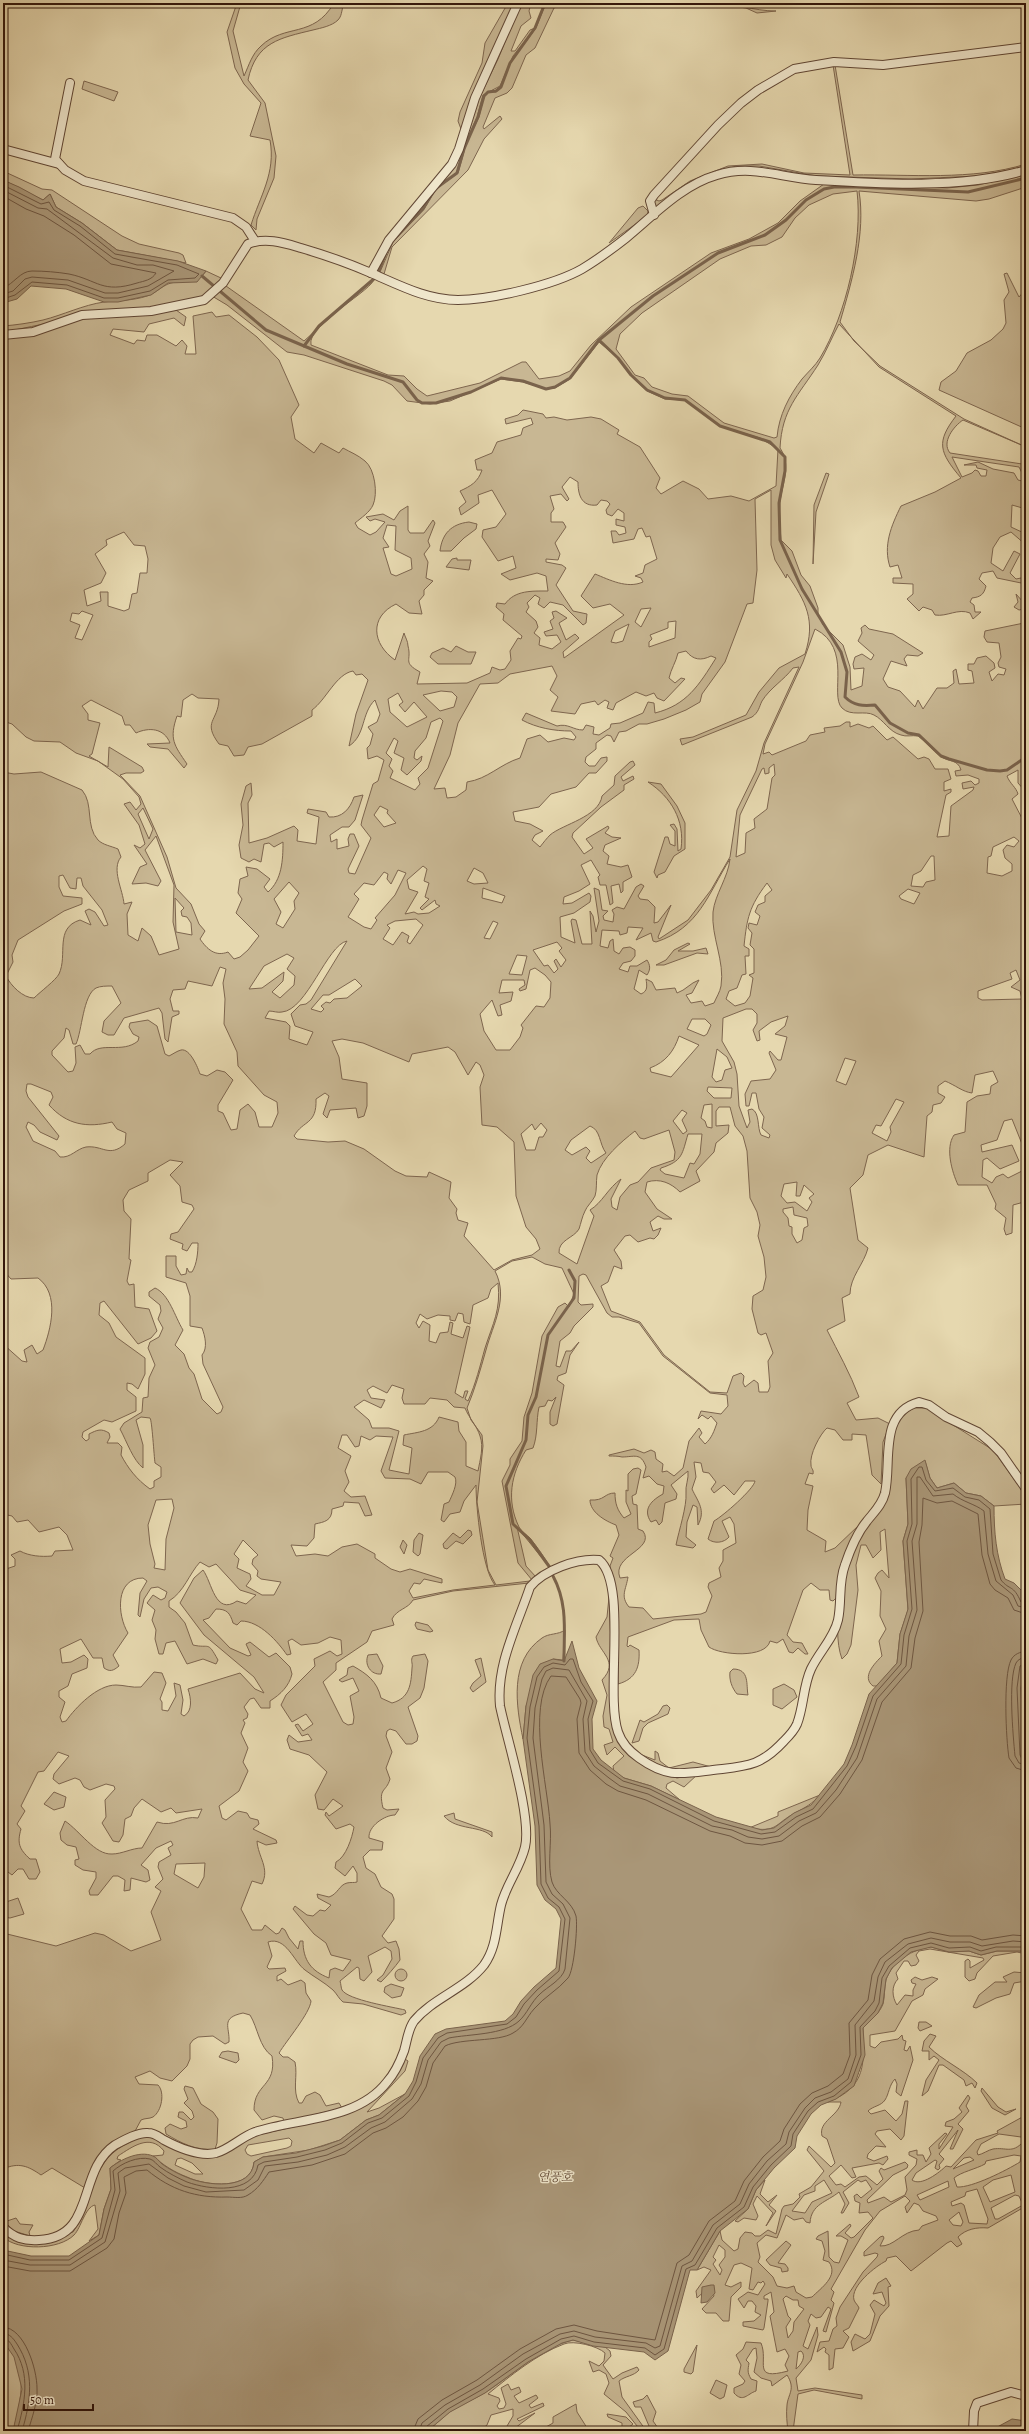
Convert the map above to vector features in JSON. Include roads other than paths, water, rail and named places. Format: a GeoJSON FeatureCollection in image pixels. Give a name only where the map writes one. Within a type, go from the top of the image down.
{"type":"FeatureCollection","features":[{"type":"Feature","properties":{"kind":"street"},"geometry":{"type":"LineString","coordinates":[[371,273],[389,240],[452,164],[459,149],[475,98],[518,3]]}},
{"type":"Feature","properties":{"kind":"street"},"geometry":{"type":"LineString","coordinates":[[654,215],[650,201],[718,125],[758,90],[794,69],[834,62],[883,65],[1026,47]]}},
{"type":"Feature","properties":{"kind":"street"},"geometry":{"type":"LineString","coordinates":[[58,164],[55,160],[70,83]]}},
{"type":"Feature","properties":{"kind":"street"},"geometry":{"type":"LineString","coordinates":[[3,149],[58,164],[84,181],[233,218],[246,226],[255,241]]}},
{"type":"Feature","properties":{"kind":"street"},"geometry":{"type":"LineString","coordinates":[[3,335],[33,332],[82,315],[151,311],[204,300],[223,283],[248,244],[255,241],[272,241],[293,246],[371,273],[410,290],[456,300],[496,296],[580,270],[620,243],[654,215],[699,182],[733,171],[770,171],[815,180],[914,183],[989,179],[1026,170]]}},
{"type":"Feature","properties":{"kind":"street"},"geometry":{"type":"LineString","coordinates":[[3,2227],[15,2237],[32,2240],[55,2237],[69,2230],[81,2211],[91,2177],[102,2157],[116,2145],[140,2134],[154,2133],[185,2150],[214,2153],[254,2132],[320,2118],[352,2107],[375,2094],[386,2085],[403,2053],[413,2023],[430,2007],[471,1979],[489,1958],[495,1939],[504,1894],[523,1854],[526,1836],[523,1812],[500,1706],[499,1690],[501,1674],[530,1587],[539,1579],[584,1560],[599,1560],[607,1569],[614,1618],[616,1724],[623,1743],[630,1751],[650,1765],[673,1775],[747,1766],[768,1757],[793,1731],[798,1723],[810,1670],[837,1623],[841,1607],[842,1574],[846,1560],[861,1530],[878,1509],[885,1494],[888,1442],[893,1425],[903,1410],[919,1402],[929,1405],[946,1417],[978,1432],[1001,1453],[1026,1489]]}},
{"type":"Feature","properties":{"kind":"street"},"geometry":{"type":"LineString","coordinates":[[973,2431],[974,2411],[977,2403],[1012,2392],[1026,2396]]}},
{"type":"Feature","properties":{"kind":"water"},"geometry":{"type":"Polygon","coordinates":[[[3,180],[43,200],[50,194],[56,207],[82,223],[117,250],[178,261],[206,271],[197,282],[168,283],[151,295],[118,302],[104,302],[66,289],[31,286],[17,299],[3,303],[3,180]]]}},
{"type":"Feature","properties":{"kind":"water","name":"연풍호"},"geometry":{"type":"Polygon","coordinates":[[[925,1460],[930,1478],[937,1488],[954,1483],[966,1493],[981,1496],[994,1506],[994,1525],[999,1561],[1005,1579],[1014,1583],[1022,1591],[1026,1604],[1026,1658],[1021,1688],[1024,1754],[1026,1760],[1026,1951],[997,1951],[981,1955],[969,1951],[949,1952],[931,1947],[911,1952],[892,1968],[886,1979],[883,2003],[878,2013],[863,2028],[865,2055],[854,2086],[836,2099],[821,2105],[811,2114],[797,2136],[795,2148],[774,2168],[756,2190],[748,2209],[720,2231],[697,2270],[690,2270],[668,2351],[655,2360],[644,2352],[593,2346],[573,2340],[562,2343],[528,2362],[485,2393],[450,2412],[431,2428],[424,2431],[13,2431],[22,2389],[14,2357],[3,2341],[3,2250],[31,2256],[69,2256],[99,2235],[104,2209],[111,2189],[110,2168],[119,2162],[136,2155],[148,2154],[158,2159],[162,2164],[177,2173],[195,2180],[205,2183],[227,2184],[237,2182],[245,2178],[251,2171],[254,2162],[263,2157],[296,2153],[340,2140],[366,2120],[379,2115],[405,2094],[413,2081],[420,2056],[435,2034],[446,2029],[505,2021],[513,2014],[521,2001],[534,1987],[556,1968],[561,1919],[556,1909],[545,1900],[537,1885],[535,1826],[523,1739],[526,1706],[533,1675],[540,1664],[553,1659],[564,1661],[572,1641],[579,1668],[597,1701],[592,1719],[593,1749],[601,1760],[624,1778],[651,1786],[716,1817],[762,1830],[774,1828],[794,1813],[811,1805],[844,1764],[869,1694],[897,1663],[900,1634],[908,1609],[903,1541],[908,1524],[906,1478],[911,1469],[925,1460]]]}},
{"type":"Feature","properties":{"kind":"water"},"geometry":{"type":"Polygon","coordinates":[[[714,2285],[715,2293],[707,2302],[701,2303],[702,2287],[714,2285]]]}},
{"type":"Feature","properties":{"kind":"water"},"geometry":{"type":"Polygon","coordinates":[[[1012,2419],[1026,2421],[1026,2431],[990,2431],[1012,2419]]]}},
{"type":"Feature","properties":{"kind":"waterway"},"geometry":{"type":"LineString","coordinates":[[396,237],[423,209],[435,189],[457,173],[464,149],[478,117],[484,96],[488,92],[496,91],[501,87],[510,63],[535,28],[545,3]]}},
{"type":"Feature","properties":{"kind":"waterway"},"geometry":{"type":"LineString","coordinates":[[202,276],[266,330],[347,364],[403,382],[417,400],[422,403],[436,403],[471,392],[501,378],[523,381],[546,389],[555,387],[570,378],[599,340],[653,296],[718,253],[765,235],[786,220],[806,200],[824,189],[834,187],[856,187],[968,192],[1026,178]]}},
{"type":"Feature","properties":{"kind":"waterway"},"geometry":{"type":"LineString","coordinates":[[379,271],[385,255]]}},
{"type":"Feature","properties":{"kind":"waterway"},"geometry":{"type":"LineString","coordinates":[[304,346],[319,326],[376,277]]}},
{"type":"Feature","properties":{"kind":"waterway"},"geometry":{"type":"LineString","coordinates":[[599,340],[618,358],[631,375],[647,390],[665,398],[685,400],[720,426],[770,442],[785,457],[785,471],[779,503],[780,540],[802,589],[841,652],[847,672],[845,697],[848,700],[859,705],[875,705],[890,723],[908,733],[919,735],[941,756],[949,759],[987,770],[1000,771],[1007,770],[1026,757]]}},
{"type":"Feature","properties":{"kind":"waterway"},"geometry":{"type":"LineString","coordinates":[[551,1569],[530,1540],[513,1524],[506,1486],[526,1440],[528,1415],[536,1397],[548,1335],[574,1298],[575,1281],[569,1270]]}},
{"type":"Feature","properties":{"kind":"waterway"},"geometry":{"type":"LineString","coordinates":[[553,1576],[558,1586],[563,1607],[564,1661]]}}]}
